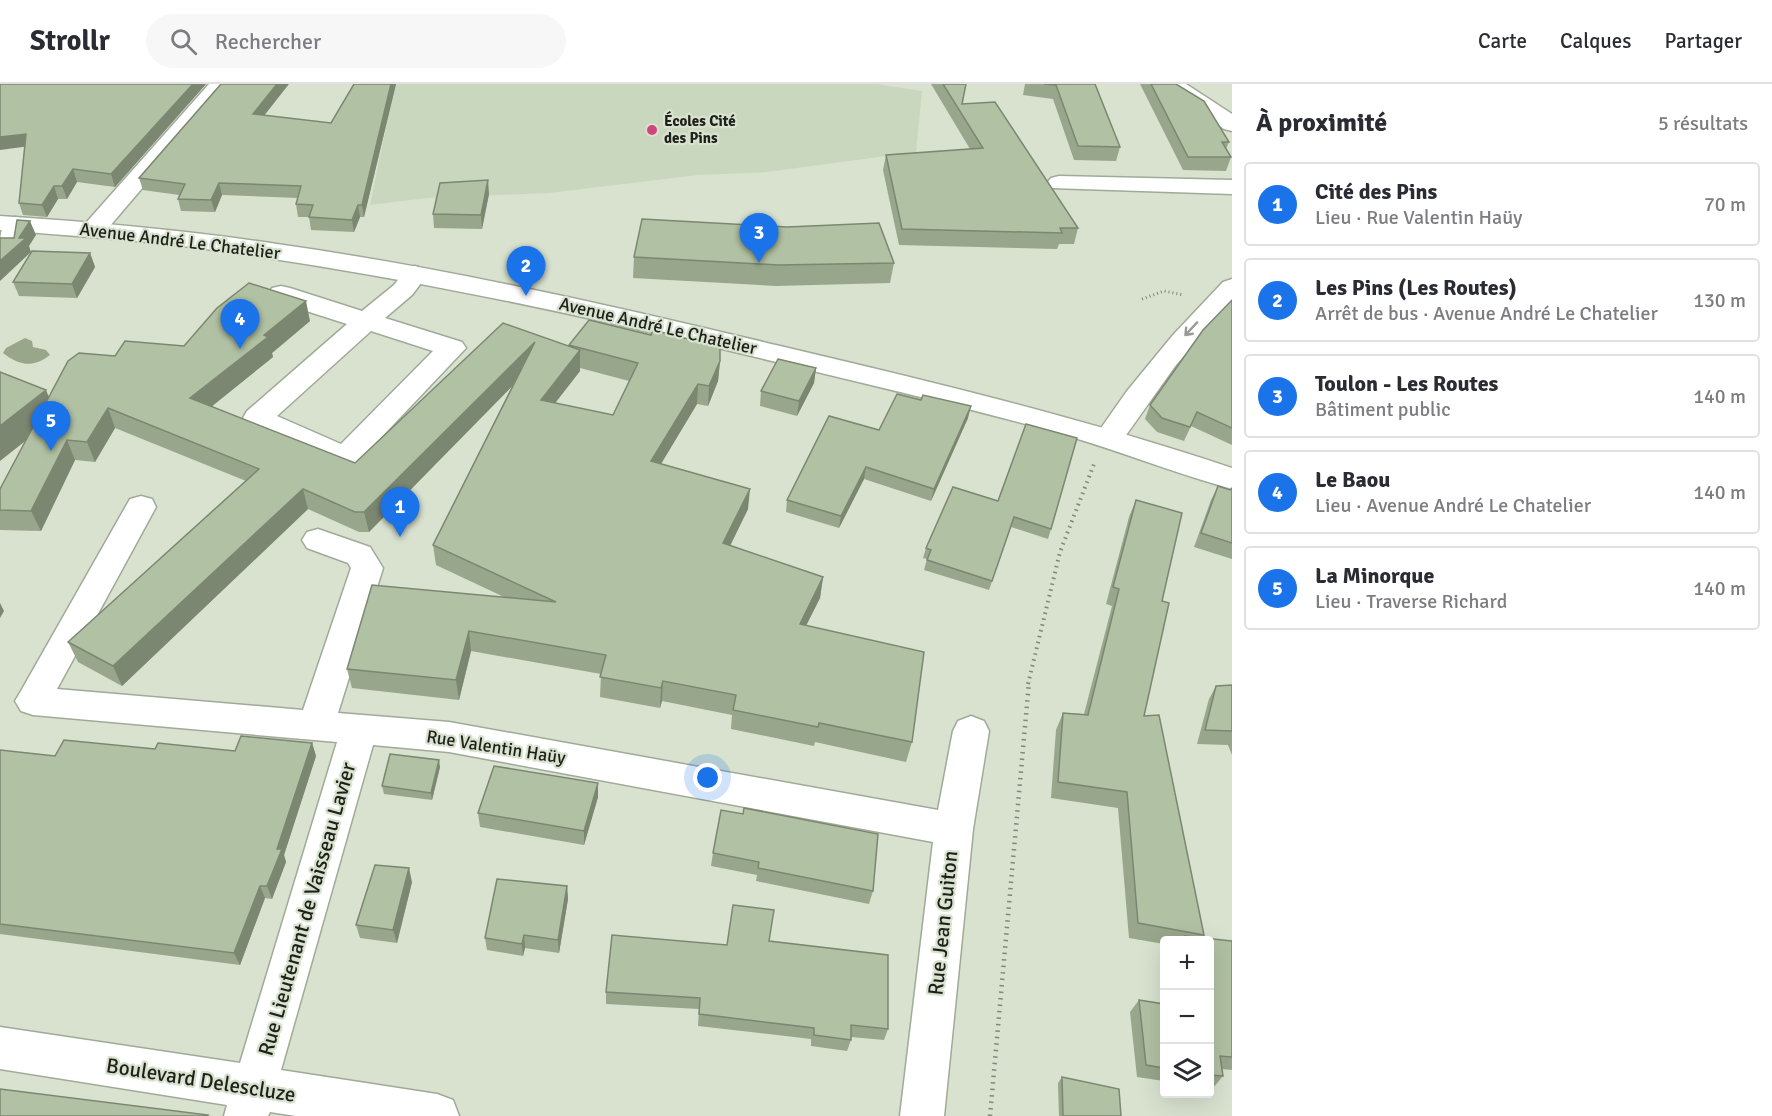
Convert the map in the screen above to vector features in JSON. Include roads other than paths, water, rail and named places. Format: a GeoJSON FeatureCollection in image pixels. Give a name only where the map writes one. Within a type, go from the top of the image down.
{"type":"FeatureCollection","features":[{"type":"Feature","properties":{"kind":"street"},"geometry":{"type":"LineString","coordinates":[[94,229],[220,84]]}},
{"type":"Feature","properties":{"kind":"street"},"geometry":{"type":"LineString","coordinates":[[1172,84],[1230,121]]}},
{"type":"Feature","properties":{"kind":"street"},"geometry":{"type":"LineString","coordinates":[[1059,183],[1232,187]]}},
{"type":"Feature","properties":{"kind":"street"},"geometry":{"type":"LineString","coordinates":[[0,244],[8,223]]}},
{"type":"Feature","properties":{"kind":"street","name":"Avenue André Le Chatelier"},"geometry":{"type":"LineString","coordinates":[[8,223],[187,239],[415,274],[669,328],[974,401],[1109,438],[1232,479]]}},
{"type":"Feature","properties":{"kind":"street"},"geometry":{"type":"LineString","coordinates":[[281,294],[367,320],[452,348],[345,457],[257,418],[358,327],[367,320],[403,290],[415,274]]}},
{"type":"Feature","properties":{"kind":"street"},"geometry":{"type":"LineString","coordinates":[[1109,438],[1128,408],[1188,332],[1232,287]]}},
{"type":"Feature","properties":{"kind":"street","name":"Rue Valentin Haüy"},"geometry":{"type":"LineString","coordinates":[[141,507],[33,701],[449,737],[954,829]]}},
{"type":"Feature","properties":{"kind":"street"},"geometry":{"type":"LineString","coordinates":[[316,725],[367,568],[359,555],[318,540]]}},
{"type":"Feature","properties":{"kind":"street","name":"Rue Lieutenant de Vaisseau Lavier"},"geometry":{"type":"LineString","coordinates":[[250,1102],[359,729]]}},
{"type":"Feature","properties":{"kind":"street","name":"Rue Jean Guiton"},"geometry":{"type":"LineString","coordinates":[[922,1116],[954,829],[971,731]]}},
{"type":"Feature","properties":{"kind":"street","name":"Boulevard Delescluze"},"geometry":{"type":"LineString","coordinates":[[0,1048],[250,1102],[437,1116]]}},
{"type":"Feature","properties":{"kind":"place","name":"Écoles Cité des Pins"},"geometry":{"type":"Point","coordinates":[652,130]}},
{"type":"Feature","properties":{"kind":"place","name":"Toulon - Les Routes"},"geometry":{"type":"Point","coordinates":[759,263]}},
{"type":"Feature","properties":{"kind":"place","name":"Les Pins (Les Routes)"},"geometry":{"type":"Point","coordinates":[526,296]}},
{"type":"Feature","properties":{"kind":"place","name":"Le Baou"},"geometry":{"type":"Point","coordinates":[240,349]}},
{"type":"Feature","properties":{"kind":"place","name":"La Minorque"},"geometry":{"type":"Point","coordinates":[51,451]}},
{"type":"Feature","properties":{"kind":"place","name":"Cité des Pins"},"geometry":{"type":"Point","coordinates":[400,537]}}]}
